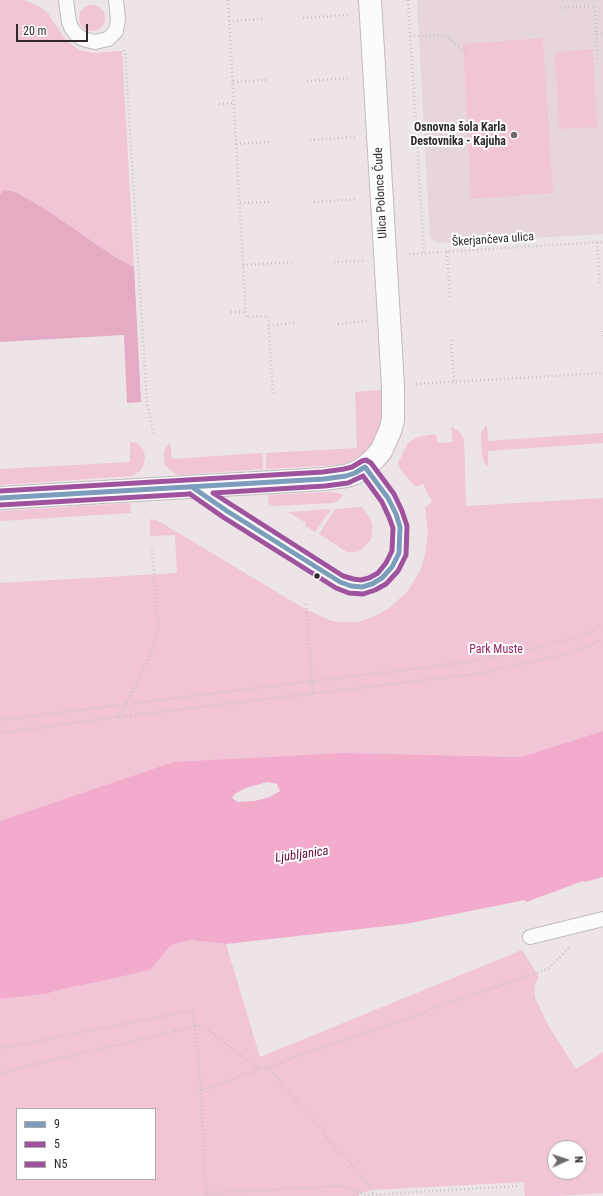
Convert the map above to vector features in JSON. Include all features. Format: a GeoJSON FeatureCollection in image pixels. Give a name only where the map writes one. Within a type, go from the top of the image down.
{"type":"FeatureCollection","features":[{"type":"Feature","properties":{"kind":"street","name":"Ulica Polonce Čude"},"geometry":{"type":"LineString","coordinates":[[0,498],[324,479],[346,476],[355,473],[365,467],[381,451],[393,420],[392,386],[377,258],[370,0]]}},
{"type":"Feature","properties":{"kind":"lane"},"geometry":{"type":"LineString","coordinates":[[66,0],[69,22],[77,35],[83,39],[95,42],[108,39],[113,35],[117,26],[116,0]]}},
{"type":"Feature","properties":{"kind":"lane"},"geometry":{"type":"LineString","coordinates":[[192,487],[227,511],[340,582],[351,586],[362,587],[372,584],[382,578],[392,567],[399,553],[401,539],[400,527],[396,514],[388,498],[365,467]]}},
{"type":"Feature","properties":{"kind":"lane"},"geometry":{"type":"LineString","coordinates":[[530,937],[596,922]]}},
{"type":"Feature","properties":{"kind":"path"},"geometry":{"type":"LineString","coordinates":[[228,0],[246,317],[268,316],[273,393]]}},
{"type":"Feature","properties":{"kind":"path"},"geometry":{"type":"LineString","coordinates":[[408,0],[424,254]]}},
{"type":"Feature","properties":{"kind":"path"},"geometry":{"type":"LineString","coordinates":[[556,8],[595,6],[597,60]]}},
{"type":"Feature","properties":{"kind":"path"},"geometry":{"type":"LineString","coordinates":[[303,18],[349,15]]}},
{"type":"Feature","properties":{"kind":"path"},"geometry":{"type":"LineString","coordinates":[[229,20],[262,18]]}},
{"type":"Feature","properties":{"kind":"path"},"geometry":{"type":"LineString","coordinates":[[596,34],[603,33]]}},
{"type":"Feature","properties":{"kind":"path"},"geometry":{"type":"LineString","coordinates":[[113,35],[125,52],[146,400],[153,433]]}},
{"type":"Feature","properties":{"kind":"path"},"geometry":{"type":"LineString","coordinates":[[410,36],[444,35],[466,52]]}},
{"type":"Feature","properties":{"kind":"path"},"geometry":{"type":"LineString","coordinates":[[307,81],[352,78]]}},
{"type":"Feature","properties":{"kind":"path"},"geometry":{"type":"LineString","coordinates":[[233,82],[266,80]]}},
{"type":"Feature","properties":{"kind":"path"},"geometry":{"type":"LineString","coordinates":[[219,104],[234,103]]}},
{"type":"Feature","properties":{"kind":"path"},"geometry":{"type":"LineString","coordinates":[[310,140],[356,137]]}},
{"type":"Feature","properties":{"kind":"path"},"geometry":{"type":"LineString","coordinates":[[236,144],[269,142]]}},
{"type":"Feature","properties":{"kind":"path"},"geometry":{"type":"LineString","coordinates":[[314,202],[359,198]]}},
{"type":"Feature","properties":{"kind":"path"},"geometry":{"type":"LineString","coordinates":[[240,204],[272,202]]}},
{"type":"Feature","properties":{"kind":"path"},"geometry":{"type":"LineString","coordinates":[[597,242],[600,286]]}},
{"type":"Feature","properties":{"kind":"path","name":"Škerjančeva ulica"},"geometry":{"type":"LineString","coordinates":[[334,262],[447,252],[603,242]]}},
{"type":"Feature","properties":{"kind":"path"},"geometry":{"type":"LineString","coordinates":[[447,252],[450,297]]}},
{"type":"Feature","properties":{"kind":"path"},"geometry":{"type":"LineString","coordinates":[[243,265],[295,262]]}},
{"type":"Feature","properties":{"kind":"path"},"geometry":{"type":"LineString","coordinates":[[231,312],[246,312]]}},
{"type":"Feature","properties":{"kind":"path"},"geometry":{"type":"LineString","coordinates":[[338,324],[373,321]]}},
{"type":"Feature","properties":{"kind":"path"},"geometry":{"type":"LineString","coordinates":[[269,325],[296,323]]}},
{"type":"Feature","properties":{"kind":"path"},"geometry":{"type":"LineString","coordinates":[[603,331],[603,336]]}},
{"type":"Feature","properties":{"kind":"path"},"geometry":{"type":"LineString","coordinates":[[451,340],[454,382]]}},
{"type":"Feature","properties":{"kind":"path"},"geometry":{"type":"LineString","coordinates":[[415,384],[603,373]]}},
{"type":"Feature","properties":{"kind":"path"},"geometry":{"type":"LineString","coordinates":[[118,717],[136,685],[154,646],[158,625],[152,550]]}},
{"type":"Feature","properties":{"kind":"path"},"geometry":{"type":"LineString","coordinates":[[306,604],[313,694]]}},
{"type":"Feature","properties":{"kind":"path"},"geometry":{"type":"LineString","coordinates":[[0,720],[468,662],[543,647],[603,626]]}},
{"type":"Feature","properties":{"kind":"path"},"geometry":{"type":"LineString","coordinates":[[0,733],[118,717],[475,674],[558,656],[603,640]]}},
{"type":"Feature","properties":{"kind":"path"},"geometry":{"type":"LineString","coordinates":[[201,1090],[548,969],[596,922]]}},
{"type":"Feature","properties":{"kind":"path"},"geometry":{"type":"LineString","coordinates":[[0,1048],[193,1010],[201,1090],[206,1194],[341,1186],[367,1195],[519,1186]]}},
{"type":"Feature","properties":{"kind":"path"},"geometry":{"type":"LineString","coordinates":[[0,1073],[195,1026],[204,1026],[222,1042],[259,1069]]}},
{"type":"Feature","properties":{"kind":"path"},"geometry":{"type":"LineString","coordinates":[[268,1066],[290,1094],[350,1163],[373,1194]]}},
{"type":"Feature","properties":{"kind":"shaded area","name":"Osnovna šola Karla Destovnika - Kajuha"},"geometry":{"type":"Polygon","coordinates":[[[417,0],[603,0],[603,234],[439,243],[430,238],[417,0]]]}},
{"type":"Feature","properties":{"kind":"shaded area"},"geometry":{"type":"Polygon","coordinates":[[[3,190],[16,192],[42,207],[115,257],[134,267],[141,402],[127,403],[124,335],[0,342],[0,195],[3,190]]]}},
{"type":"Feature","properties":{"kind":"green space"},"geometry":{"type":"Polygon","coordinates":[[[0,0],[24,0],[40,7],[47,12],[65,39],[79,50],[94,53],[122,51],[134,267],[115,257],[42,207],[16,192],[3,190],[0,195],[0,0]]]}},
{"type":"Feature","properties":{"kind":"green space"},"geometry":{"type":"Polygon","coordinates":[[[92,5],[101,9],[105,18],[101,27],[92,31],[83,27],[79,18],[83,9],[92,5]]]}},
{"type":"Feature","properties":{"kind":"green space"},"geometry":{"type":"Polygon","coordinates":[[[543,38],[553,193],[471,199],[463,44],[543,38]]]}},
{"type":"Feature","properties":{"kind":"green space"},"geometry":{"type":"Polygon","coordinates":[[[593,49],[597,127],[559,129],[555,52],[593,49]]]}},
{"type":"Feature","properties":{"kind":"green space"},"geometry":{"type":"Polygon","coordinates":[[[381,390],[383,418],[376,439],[363,454],[347,463],[337,465],[266,469],[266,453],[357,448],[355,392],[381,390]]]}},
{"type":"Feature","properties":{"kind":"green space"},"geometry":{"type":"Polygon","coordinates":[[[487,424],[488,441],[603,433],[603,443],[488,451],[488,467],[482,456],[481,433],[487,424]]]}},
{"type":"Feature","properties":{"kind":"green space","name":"Park Muste"},"geometry":{"type":"Polygon","coordinates":[[[451,427],[459,431],[464,439],[466,506],[603,498],[603,731],[521,757],[345,753],[0,821],[0,583],[177,573],[175,535],[150,536],[150,519],[156,520],[165,525],[303,608],[331,621],[358,622],[367,619],[389,608],[407,592],[420,571],[425,555],[428,533],[425,507],[432,502],[423,484],[415,487],[401,470],[398,463],[408,443],[417,437],[436,434],[438,443],[453,442],[451,427]]]}},
{"type":"Feature","properties":{"kind":"green space"},"geometry":{"type":"Polygon","coordinates":[[[130,442],[137,443],[143,449],[145,456],[144,464],[140,471],[132,476],[0,485],[0,469],[130,462],[130,442]]]}},
{"type":"Feature","properties":{"kind":"green space"},"geometry":{"type":"Polygon","coordinates":[[[170,442],[172,459],[262,453],[263,469],[180,475],[176,474],[165,465],[164,451],[170,442]]]}},
{"type":"Feature","properties":{"kind":"green space"},"geometry":{"type":"Polygon","coordinates":[[[330,492],[343,494],[338,501],[333,503],[273,506],[269,504],[268,495],[330,492]]]}},
{"type":"Feature","properties":{"kind":"green space"},"geometry":{"type":"Polygon","coordinates":[[[130,503],[131,513],[0,521],[0,511],[130,503]]]}},
{"type":"Feature","properties":{"kind":"green space"},"geometry":{"type":"Polygon","coordinates":[[[362,507],[372,523],[372,530],[371,539],[362,550],[347,552],[319,534],[335,509],[362,507]]]}},
{"type":"Feature","properties":{"kind":"green space"},"geometry":{"type":"Polygon","coordinates":[[[331,509],[315,532],[305,526],[306,523],[288,512],[331,509]]]}},
{"type":"Feature","properties":{"kind":"green space"},"geometry":{"type":"Polygon","coordinates":[[[190,940],[226,944],[260,1057],[522,950],[539,977],[534,987],[535,998],[548,1025],[576,1069],[603,1052],[603,1193],[558,1196],[525,1196],[524,1182],[371,1190],[359,1194],[359,1196],[0,1196],[0,999],[46,994],[62,989],[150,970],[171,945],[190,940]]]}},
{"type":"Feature","properties":{"kind":"water","name":"Ljubljanica"},"geometry":{"type":"Polygon","coordinates":[[[603,731],[603,877],[585,882],[583,881],[526,902],[525,900],[405,924],[226,944],[190,940],[171,945],[150,970],[62,989],[46,994],[0,999],[0,821],[174,762],[345,753],[521,757],[603,731]],[[267,782],[246,788],[236,793],[232,798],[238,802],[255,801],[270,797],[280,791],[277,784],[267,782]]]}},
{"type":"Feature","properties":{"kind":"transit line","name":"N5"},"geometry":{"type":"LineString","coordinates":[[0,491],[323,472],[352,467],[366,460],[371,463],[394,494],[402,511],[407,526],[406,555],[398,571],[386,584],[363,594],[349,593],[336,588],[223,517],[190,494]]}},
{"type":"Feature","properties":{"kind":"transit line","name":"9"},"geometry":{"type":"LineString","coordinates":[[0,498],[324,479],[346,476],[365,467],[388,498],[396,514],[400,527],[399,553],[392,567],[382,578],[372,584],[362,587],[351,586],[340,582],[227,511],[192,487]]}},
{"type":"Feature","properties":{"kind":"transit line","name":"5"},"geometry":{"type":"LineString","coordinates":[[363,476],[382,502],[393,528],[392,551],[386,563],[378,573],[361,580],[343,576],[213,493],[325,486],[348,483],[363,476]]}},
{"type":"Feature","properties":{"kind":"transit line","name":"5"},"geometry":{"type":"LineString","coordinates":[[0,505],[190,494]]}},
{"type":"Feature","properties":{"kind":"place","name":"Osnovna šola Karla Destovnika - Kajuha"},"geometry":{"type":"Point","coordinates":[514,135]}}]}
